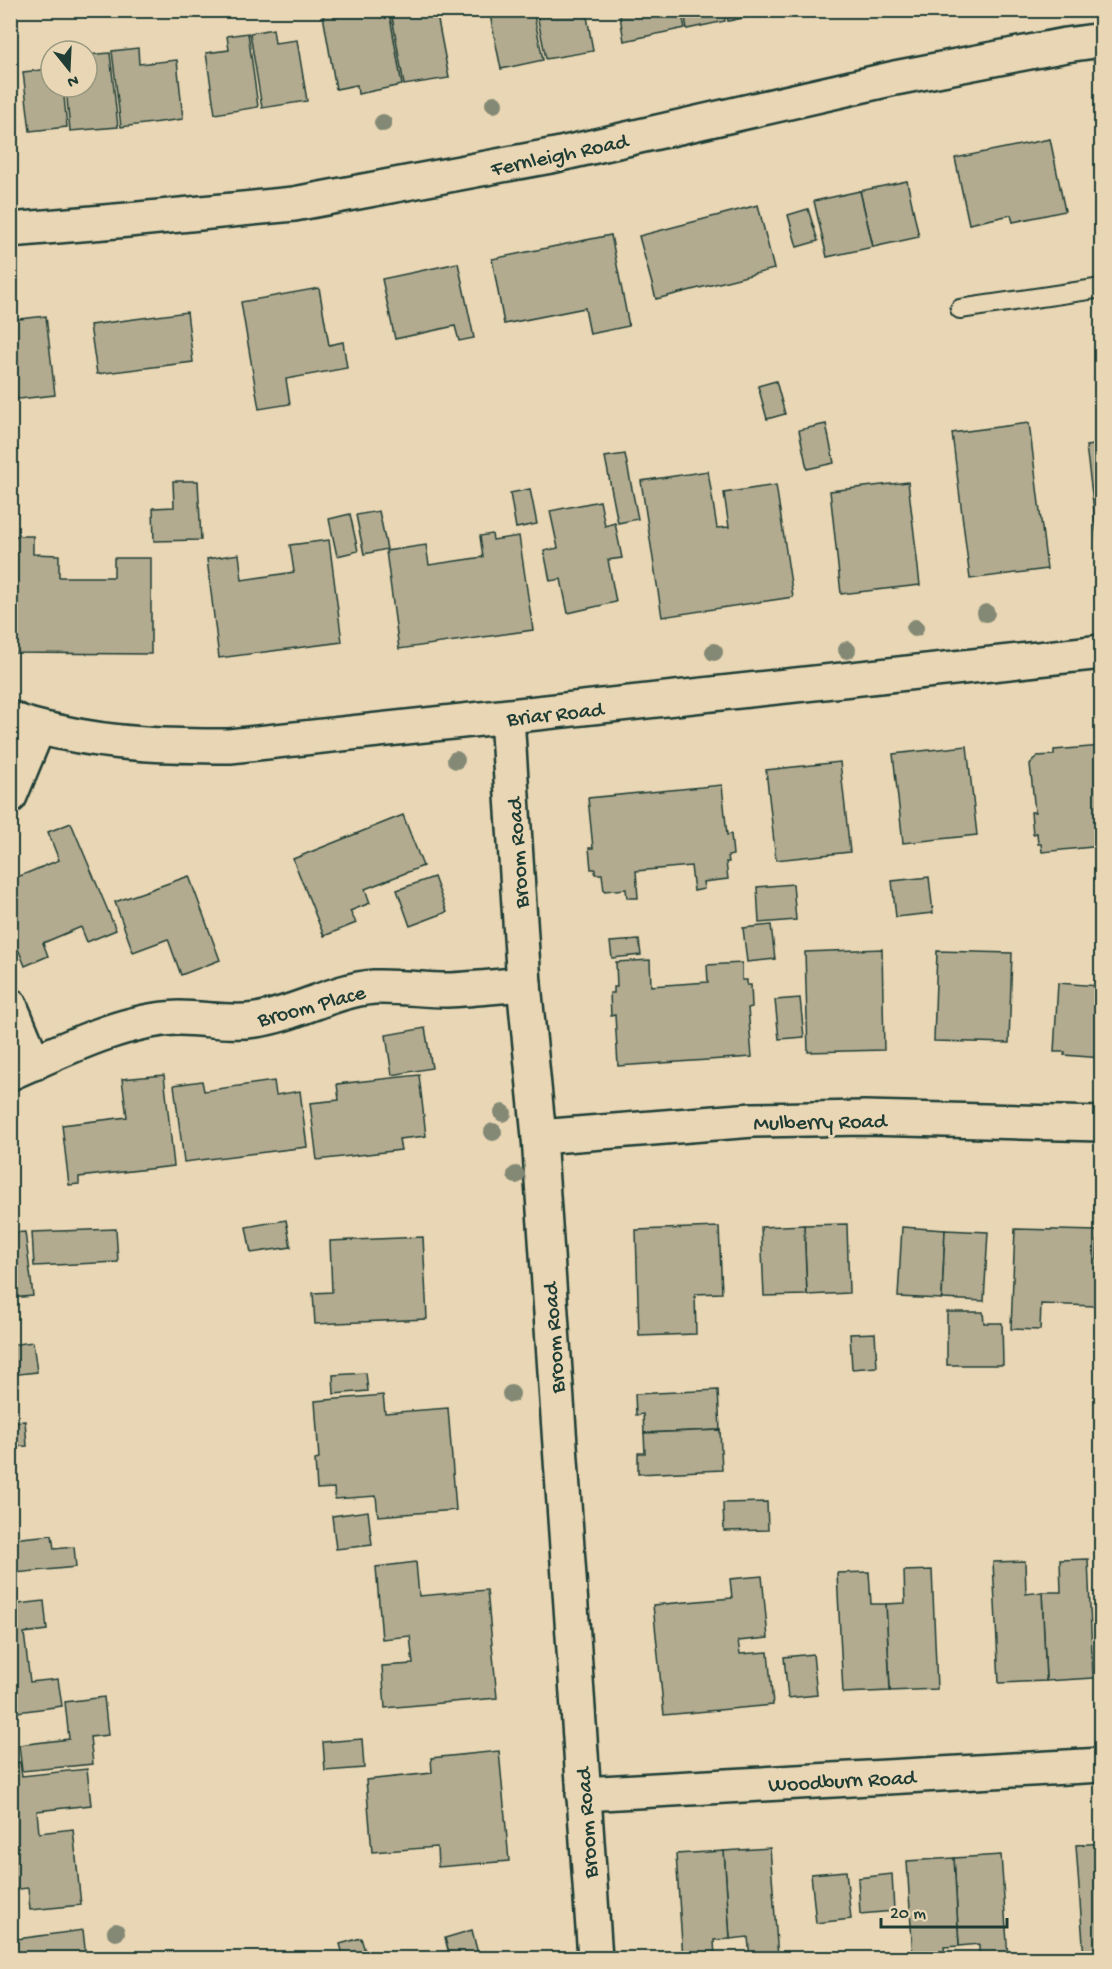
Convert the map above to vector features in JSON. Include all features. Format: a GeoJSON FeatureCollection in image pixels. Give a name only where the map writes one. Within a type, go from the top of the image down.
{"type":"FeatureCollection","features":[{"type":"Feature","properties":{"kind":"street","name":"Fernleigh Road"},"geometry":{"type":"LineString","coordinates":[[10,230],[294,204],[556,155],[895,78],[1101,40]]}},
{"type":"Feature","properties":{"kind":"street","name":"Briar Road"},"geometry":{"type":"LineString","coordinates":[[24,723],[104,741],[157,746],[230,746],[1101,652]]}},
{"type":"Feature","properties":{"kind":"street","name":"Broom Road"},"geometry":{"type":"LineString","coordinates":[[507,717],[524,984],[539,1137],[595,1959]]}},
{"type":"Feature","properties":{"kind":"street"},"geometry":{"type":"LineString","coordinates":[[10,796],[24,723]]}},
{"type":"Feature","properties":{"kind":"street","name":"Broom Place"},"geometry":{"type":"LineString","coordinates":[[10,1005],[22,1068],[110,1032],[145,1023],[178,1018],[222,1022],[256,1020],[291,1012],[340,994],[374,987],[446,990],[524,984]]}},
{"type":"Feature","properties":{"kind":"street","name":"Mulberry Road"},"geometry":{"type":"LineString","coordinates":[[539,1137],[775,1120],[865,1118],[1101,1124]]}},
{"type":"Feature","properties":{"kind":"street","name":"Woodburn Road"},"geometry":{"type":"LineString","coordinates":[[583,1794],[1101,1765]]}},
{"type":"Feature","properties":{"kind":"lane"},"geometry":{"type":"LineString","coordinates":[[960,309],[1101,288]]}},
{"type":"Feature","properties":{"kind":"building"},"geometry":{"type":"Polygon","coordinates":[[[322,10],[371,10],[371,14],[389,11],[402,85],[358,94],[357,85],[336,89],[322,10]]]}},
{"type":"Feature","properties":{"kind":"building"},"geometry":{"type":"Polygon","coordinates":[[[436,10],[449,78],[404,85],[391,11],[436,10]]]}},
{"type":"Feature","properties":{"kind":"building"},"geometry":{"type":"Polygon","coordinates":[[[489,10],[533,10],[543,60],[501,69],[489,10]]]}},
{"type":"Feature","properties":{"kind":"building"},"geometry":{"type":"Polygon","coordinates":[[[536,10],[586,10],[593,51],[546,59],[536,10]]]}},
{"type":"Feature","properties":{"kind":"building"},"geometry":{"type":"Polygon","coordinates":[[[619,10],[681,10],[685,28],[624,41],[619,10]]]}},
{"type":"Feature","properties":{"kind":"building"},"geometry":{"type":"Polygon","coordinates":[[[684,10],[723,10],[725,21],[687,29],[684,10]]]}},
{"type":"Feature","properties":{"kind":"building"},"geometry":{"type":"Polygon","coordinates":[[[726,10],[766,10],[767,13],[728,21],[726,10]]]}},
{"type":"Feature","properties":{"kind":"building"},"geometry":{"type":"Polygon","coordinates":[[[273,29],[275,43],[297,40],[307,101],[262,108],[250,33],[273,29]]]}},
{"type":"Feature","properties":{"kind":"building"},"geometry":{"type":"Polygon","coordinates":[[[248,33],[258,107],[215,114],[206,53],[229,50],[227,36],[248,33]]]}},
{"type":"Feature","properties":{"kind":"building"},"geometry":{"type":"Polygon","coordinates":[[[138,48],[139,64],[177,60],[183,119],[121,127],[112,51],[138,48]]]}},
{"type":"Feature","properties":{"kind":"building"},"geometry":{"type":"Polygon","coordinates":[[[110,53],[118,127],[70,131],[67,99],[99,99],[99,54],[110,53]]]}},
{"type":"Feature","properties":{"kind":"building"},"geometry":{"type":"Polygon","coordinates":[[[39,70],[39,99],[64,99],[67,127],[30,131],[23,72],[39,70]]]}},
{"type":"Feature","properties":{"kind":"building"},"geometry":{"type":"Polygon","coordinates":[[[10,77],[13,77],[18,138],[10,138],[10,77]]]}},
{"type":"Feature","properties":{"kind":"building"},"geometry":{"type":"Polygon","coordinates":[[[1050,139],[1065,211],[1013,222],[1011,215],[969,224],[955,158],[1050,139]]]}},
{"type":"Feature","properties":{"kind":"building"},"geometry":{"type":"Polygon","coordinates":[[[907,181],[919,237],[873,247],[860,191],[907,181]]]}},
{"type":"Feature","properties":{"kind":"building"},"geometry":{"type":"Polygon","coordinates":[[[860,191],[873,247],[827,257],[814,201],[860,191]]]}},
{"type":"Feature","properties":{"kind":"building"},"geometry":{"type":"Polygon","coordinates":[[[758,205],[774,269],[656,299],[639,236],[758,205]]]}},
{"type":"Feature","properties":{"kind":"building"},"geometry":{"type":"Polygon","coordinates":[[[808,209],[818,241],[797,247],[788,215],[808,209]]]}},
{"type":"Feature","properties":{"kind":"building"},"geometry":{"type":"Polygon","coordinates":[[[611,235],[629,326],[590,334],[585,308],[504,324],[492,259],[611,235]]]}},
{"type":"Feature","properties":{"kind":"building"},"geometry":{"type":"Polygon","coordinates":[[[458,263],[474,338],[459,341],[455,326],[395,339],[382,279],[458,263]]]}},
{"type":"Feature","properties":{"kind":"building"},"geometry":{"type":"Polygon","coordinates":[[[319,288],[329,345],[343,342],[347,368],[286,379],[290,404],[259,409],[241,302],[319,288]]]}},
{"type":"Feature","properties":{"kind":"building"},"geometry":{"type":"Polygon","coordinates":[[[187,312],[193,362],[97,374],[90,325],[187,312]]]}},
{"type":"Feature","properties":{"kind":"building"},"geometry":{"type":"Polygon","coordinates":[[[46,316],[55,395],[10,400],[10,320],[46,316]]]}},
{"type":"Feature","properties":{"kind":"building"},"geometry":{"type":"Polygon","coordinates":[[[776,381],[785,414],[767,419],[758,386],[776,381]]]}},
{"type":"Feature","properties":{"kind":"building"},"geometry":{"type":"Polygon","coordinates":[[[1029,423],[1047,569],[970,579],[952,433],[1029,423]]]}},
{"type":"Feature","properties":{"kind":"building"},"geometry":{"type":"Polygon","coordinates":[[[826,424],[834,463],[807,469],[799,430],[826,424]]]}},
{"type":"Feature","properties":{"kind":"building"},"geometry":{"type":"Polygon","coordinates":[[[1102,444],[1102,558],[1100,559],[1086,446],[1102,444]]]}},
{"type":"Feature","properties":{"kind":"building"},"geometry":{"type":"Polygon","coordinates":[[[625,454],[638,519],[618,523],[605,457],[625,454]]]}},
{"type":"Feature","properties":{"kind":"building"},"geometry":{"type":"Polygon","coordinates":[[[708,471],[717,528],[729,527],[724,493],[776,485],[793,597],[662,617],[641,481],[708,471]]]}},
{"type":"Feature","properties":{"kind":"building"},"geometry":{"type":"Polygon","coordinates":[[[173,481],[198,481],[201,540],[154,541],[153,508],[174,507],[173,481]]]}},
{"type":"Feature","properties":{"kind":"building"},"geometry":{"type":"Polygon","coordinates":[[[908,482],[920,585],[841,594],[830,491],[908,482]]]}},
{"type":"Feature","properties":{"kind":"building"},"geometry":{"type":"Polygon","coordinates":[[[530,489],[537,524],[516,528],[510,493],[530,489]]]}},
{"type":"Feature","properties":{"kind":"building"},"geometry":{"type":"Polygon","coordinates":[[[600,501],[605,526],[615,523],[622,558],[608,560],[616,602],[568,613],[561,579],[550,581],[544,551],[558,548],[550,511],[600,501]]]}},
{"type":"Feature","properties":{"kind":"building"},"geometry":{"type":"Polygon","coordinates":[[[379,511],[387,549],[364,554],[356,515],[379,511]]]}},
{"type":"Feature","properties":{"kind":"building"},"geometry":{"type":"Polygon","coordinates":[[[350,514],[358,551],[337,556],[329,519],[350,514]]]}},
{"type":"Feature","properties":{"kind":"building"},"geometry":{"type":"Polygon","coordinates":[[[492,534],[493,540],[519,536],[533,630],[399,649],[386,551],[426,545],[429,565],[483,557],[480,536],[492,534]]]}},
{"type":"Feature","properties":{"kind":"building"},"geometry":{"type":"Polygon","coordinates":[[[10,536],[33,536],[33,554],[59,555],[59,577],[114,577],[114,558],[151,558],[151,654],[10,653],[10,607],[14,607],[14,581],[10,580],[10,536]]]}},
{"type":"Feature","properties":{"kind":"building"},"geometry":{"type":"Polygon","coordinates":[[[329,540],[342,642],[219,658],[207,559],[239,554],[242,580],[294,572],[290,545],[329,540]]]}},
{"type":"Feature","properties":{"kind":"building"},"geometry":{"type":"Polygon","coordinates":[[[967,746],[977,835],[903,843],[893,754],[967,746]]]}},
{"type":"Feature","properties":{"kind":"building"},"geometry":{"type":"Polygon","coordinates":[[[1102,746],[1102,846],[1042,852],[1041,844],[1038,844],[1037,833],[1033,834],[1031,812],[1035,812],[1030,764],[1037,756],[1054,755],[1054,750],[1102,746]]]}},
{"type":"Feature","properties":{"kind":"building"},"geometry":{"type":"Polygon","coordinates":[[[840,762],[850,852],[776,860],[766,770],[840,762]]]}},
{"type":"Feature","properties":{"kind":"building"},"geometry":{"type":"Polygon","coordinates":[[[722,785],[727,835],[731,834],[733,855],[728,856],[729,862],[726,862],[728,879],[703,882],[704,889],[694,891],[691,866],[636,871],[638,898],[627,898],[626,889],[604,891],[602,874],[595,874],[595,869],[591,869],[589,848],[593,848],[588,798],[722,785]]]}},
{"type":"Feature","properties":{"kind":"building"},"geometry":{"type":"Polygon","coordinates":[[[403,815],[423,866],[365,889],[370,903],[350,911],[356,923],[324,936],[293,859],[403,815]]]}},
{"type":"Feature","properties":{"kind":"building"},"geometry":{"type":"Polygon","coordinates":[[[71,823],[116,930],[87,942],[81,927],[43,943],[48,956],[25,966],[19,951],[10,954],[10,880],[59,860],[48,832],[71,823]]]}},
{"type":"Feature","properties":{"kind":"building"},"geometry":{"type":"Polygon","coordinates":[[[189,876],[220,960],[181,975],[168,939],[133,952],[115,902],[189,876]]]}},
{"type":"Feature","properties":{"kind":"building"},"geometry":{"type":"Polygon","coordinates":[[[434,877],[447,912],[410,926],[397,890],[434,877]]]}},
{"type":"Feature","properties":{"kind":"building"},"geometry":{"type":"Polygon","coordinates":[[[929,877],[933,913],[896,917],[892,881],[929,877]]]}},
{"type":"Feature","properties":{"kind":"building"},"geometry":{"type":"Polygon","coordinates":[[[793,884],[796,920],[759,923],[757,887],[793,884]]]}},
{"type":"Feature","properties":{"kind":"building"},"geometry":{"type":"Polygon","coordinates":[[[771,925],[775,959],[747,962],[743,928],[771,925]]]}},
{"type":"Feature","properties":{"kind":"building"},"geometry":{"type":"Polygon","coordinates":[[[639,940],[641,955],[612,958],[610,942],[639,940]]]}},
{"type":"Feature","properties":{"kind":"building"},"geometry":{"type":"Polygon","coordinates":[[[882,949],[884,1050],[808,1052],[805,952],[882,949]]]}},
{"type":"Feature","properties":{"kind":"building"},"geometry":{"type":"Polygon","coordinates":[[[937,951],[1012,953],[1009,1043],[934,1041],[937,951]]]}},
{"type":"Feature","properties":{"kind":"building"},"geometry":{"type":"Polygon","coordinates":[[[1101,958],[1102,1058],[1054,1052],[1058,983],[1099,986],[1101,958]]]}},
{"type":"Feature","properties":{"kind":"building"},"geometry":{"type":"Polygon","coordinates":[[[650,960],[651,986],[708,982],[707,965],[742,963],[742,980],[747,980],[747,985],[751,985],[752,1007],[748,1008],[752,1057],[618,1066],[615,1015],[611,1016],[610,993],[614,993],[614,987],[617,987],[616,962],[650,960]]]}},
{"type":"Feature","properties":{"kind":"building"},"geometry":{"type":"Polygon","coordinates":[[[800,998],[804,1037],[779,1039],[775,1000],[800,998]]]}},
{"type":"Feature","properties":{"kind":"building"},"geometry":{"type":"Polygon","coordinates":[[[425,1028],[432,1068],[392,1075],[386,1035],[425,1028]]]}},
{"type":"Feature","properties":{"kind":"building"},"geometry":{"type":"Polygon","coordinates":[[[164,1075],[174,1166],[79,1177],[79,1184],[69,1185],[62,1125],[127,1117],[122,1079],[164,1075]]]}},
{"type":"Feature","properties":{"kind":"building"},"geometry":{"type":"Polygon","coordinates":[[[419,1075],[426,1136],[399,1139],[401,1150],[317,1160],[310,1103],[339,1100],[337,1084],[419,1075]]]}},
{"type":"Feature","properties":{"kind":"building"},"geometry":{"type":"Polygon","coordinates":[[[202,1081],[204,1091],[274,1081],[276,1095],[300,1091],[307,1147],[184,1162],[174,1085],[202,1081]]]}},
{"type":"Feature","properties":{"kind":"building"},"geometry":{"type":"Polygon","coordinates":[[[286,1220],[291,1247],[251,1253],[246,1227],[286,1220]]]}},
{"type":"Feature","properties":{"kind":"building"},"geometry":{"type":"Polygon","coordinates":[[[847,1224],[849,1293],[807,1295],[804,1225],[847,1224]]]}},
{"type":"Feature","properties":{"kind":"building"},"geometry":{"type":"Polygon","coordinates":[[[804,1225],[807,1295],[764,1296],[761,1227],[804,1225]]]}},
{"type":"Feature","properties":{"kind":"building"},"geometry":{"type":"Polygon","coordinates":[[[719,1227],[722,1293],[695,1294],[696,1334],[639,1336],[636,1230],[719,1227]]]}},
{"type":"Feature","properties":{"kind":"building"},"geometry":{"type":"Polygon","coordinates":[[[902,1227],[945,1230],[942,1299],[898,1297],[902,1227]]]}},
{"type":"Feature","properties":{"kind":"building"},"geometry":{"type":"Polygon","coordinates":[[[116,1229],[118,1262],[34,1266],[32,1232],[116,1229]]]}},
{"type":"Feature","properties":{"kind":"building"},"geometry":{"type":"Polygon","coordinates":[[[1015,1229],[1098,1231],[1095,1306],[1041,1304],[1040,1330],[1011,1329],[1015,1229]]]}},
{"type":"Feature","properties":{"kind":"building"},"geometry":{"type":"Polygon","coordinates":[[[945,1230],[988,1232],[984,1301],[942,1299],[945,1230]]]}},
{"type":"Feature","properties":{"kind":"building"},"geometry":{"type":"Polygon","coordinates":[[[25,1232],[33,1296],[10,1298],[10,1233],[25,1232]]]}},
{"type":"Feature","properties":{"kind":"building"},"geometry":{"type":"Polygon","coordinates":[[[423,1237],[427,1319],[315,1324],[313,1293],[332,1292],[330,1241],[423,1237]]]}},
{"type":"Feature","properties":{"kind":"building"},"geometry":{"type":"Polygon","coordinates":[[[947,1312],[983,1312],[984,1323],[1002,1323],[1003,1365],[947,1365],[947,1312]]]}},
{"type":"Feature","properties":{"kind":"building"},"geometry":{"type":"Polygon","coordinates":[[[875,1333],[877,1367],[852,1369],[850,1334],[875,1333]]]}},
{"type":"Feature","properties":{"kind":"building"},"geometry":{"type":"Polygon","coordinates":[[[33,1342],[37,1372],[10,1375],[10,1345],[33,1342]]]}},
{"type":"Feature","properties":{"kind":"building"},"geometry":{"type":"Polygon","coordinates":[[[366,1373],[368,1391],[334,1394],[333,1375],[366,1373]]]}},
{"type":"Feature","properties":{"kind":"building"},"geometry":{"type":"Polygon","coordinates":[[[718,1390],[720,1430],[644,1433],[643,1414],[636,1415],[635,1394],[718,1390]]]}},
{"type":"Feature","properties":{"kind":"building"},"geometry":{"type":"Polygon","coordinates":[[[383,1395],[385,1413],[448,1408],[456,1510],[378,1516],[376,1496],[335,1499],[334,1488],[317,1489],[315,1460],[319,1459],[315,1401],[383,1395]]]}},
{"type":"Feature","properties":{"kind":"building"},"geometry":{"type":"Polygon","coordinates":[[[25,1421],[27,1446],[10,1447],[10,1422],[25,1421]]]}},
{"type":"Feature","properties":{"kind":"building"},"geometry":{"type":"Polygon","coordinates":[[[720,1430],[722,1470],[638,1474],[638,1453],[645,1453],[644,1433],[720,1430]]]}},
{"type":"Feature","properties":{"kind":"building"},"geometry":{"type":"Polygon","coordinates":[[[10,1477],[15,1536],[10,1537],[10,1477]]]}},
{"type":"Feature","properties":{"kind":"building"},"geometry":{"type":"Polygon","coordinates":[[[767,1502],[768,1530],[724,1531],[723,1503],[767,1502]]]}},
{"type":"Feature","properties":{"kind":"building"},"geometry":{"type":"Polygon","coordinates":[[[368,1511],[372,1545],[336,1549],[332,1516],[368,1511]]]}},
{"type":"Feature","properties":{"kind":"building"},"geometry":{"type":"Polygon","coordinates":[[[52,1535],[54,1549],[74,1547],[76,1567],[15,1573],[11,1539],[52,1535]]]}},
{"type":"Feature","properties":{"kind":"building"},"geometry":{"type":"Polygon","coordinates":[[[1088,1559],[1093,1678],[1046,1681],[1042,1592],[1061,1592],[1060,1560],[1088,1559]]]}},
{"type":"Feature","properties":{"kind":"building"},"geometry":{"type":"Polygon","coordinates":[[[1025,1561],[1026,1594],[1042,1592],[1046,1681],[999,1683],[993,1562],[1025,1561]]]}},
{"type":"Feature","properties":{"kind":"building"},"geometry":{"type":"Polygon","coordinates":[[[416,1562],[419,1596],[487,1590],[497,1698],[385,1708],[382,1666],[413,1664],[410,1636],[382,1639],[376,1567],[416,1562]]]}},
{"type":"Feature","properties":{"kind":"building"},"geometry":{"type":"Polygon","coordinates":[[[932,1570],[937,1689],[890,1691],[886,1604],[905,1603],[904,1571],[932,1570]]]}},
{"type":"Feature","properties":{"kind":"building"},"geometry":{"type":"Polygon","coordinates":[[[869,1572],[871,1604],[886,1604],[890,1691],[843,1693],[837,1573],[869,1572]]]}},
{"type":"Feature","properties":{"kind":"building"},"geometry":{"type":"Polygon","coordinates":[[[762,1576],[768,1638],[738,1641],[740,1654],[768,1652],[773,1705],[664,1715],[653,1605],[732,1598],[730,1579],[762,1576]]]}},
{"type":"Feature","properties":{"kind":"building"},"geometry":{"type":"Polygon","coordinates":[[[44,1601],[47,1630],[24,1633],[30,1682],[58,1679],[62,1706],[10,1713],[10,1605],[44,1601]]]}},
{"type":"Feature","properties":{"kind":"building"},"geometry":{"type":"Polygon","coordinates":[[[813,1654],[817,1695],[788,1698],[784,1657],[813,1654]]]}},
{"type":"Feature","properties":{"kind":"building"},"geometry":{"type":"Polygon","coordinates":[[[104,1697],[108,1735],[90,1737],[93,1764],[22,1771],[19,1745],[69,1739],[65,1702],[104,1697]]]}},
{"type":"Feature","properties":{"kind":"building"},"geometry":{"type":"Polygon","coordinates":[[[362,1739],[364,1768],[325,1771],[323,1742],[362,1739]]]}},
{"type":"Feature","properties":{"kind":"building"},"geometry":{"type":"Polygon","coordinates":[[[499,1751],[509,1861],[438,1867],[437,1847],[372,1852],[366,1780],[432,1773],[431,1758],[499,1751]]]}},
{"type":"Feature","properties":{"kind":"building"},"geometry":{"type":"Polygon","coordinates":[[[20,1762],[22,1776],[87,1769],[91,1805],[37,1811],[39,1833],[73,1829],[81,1905],[30,1910],[28,1888],[10,1890],[10,1763],[20,1762]]]}},
{"type":"Feature","properties":{"kind":"building"},"geometry":{"type":"Polygon","coordinates":[[[1102,1843],[1102,1958],[1084,1958],[1076,1845],[1102,1843]]]}},
{"type":"Feature","properties":{"kind":"building"},"geometry":{"type":"Polygon","coordinates":[[[770,1848],[778,1958],[750,1958],[748,1937],[730,1939],[724,1851],[770,1848]]]}},
{"type":"Feature","properties":{"kind":"building"},"geometry":{"type":"Polygon","coordinates":[[[724,1851],[730,1939],[714,1940],[715,1958],[683,1958],[676,1854],[724,1851]]]}},
{"type":"Feature","properties":{"kind":"building"},"geometry":{"type":"Polygon","coordinates":[[[1001,1855],[1008,1958],[979,1958],[979,1944],[959,1946],[954,1858],[1001,1855]]]}},
{"type":"Feature","properties":{"kind":"building"},"geometry":{"type":"Polygon","coordinates":[[[954,1858],[959,1946],[944,1947],[945,1958],[913,1958],[907,1861],[954,1858]]]}},
{"type":"Feature","properties":{"kind":"building"},"geometry":{"type":"Polygon","coordinates":[[[846,1871],[851,1919],[816,1923],[811,1874],[846,1871]]]}},
{"type":"Feature","properties":{"kind":"building"},"geometry":{"type":"Polygon","coordinates":[[[892,1874],[894,1911],[860,1914],[858,1878],[892,1874]]]}},
{"type":"Feature","properties":{"kind":"building"},"geometry":{"type":"Polygon","coordinates":[[[83,1930],[86,1958],[10,1958],[10,1940],[83,1930]]]}},
{"type":"Feature","properties":{"kind":"building"},"geometry":{"type":"Polygon","coordinates":[[[472,1930],[479,1958],[450,1958],[445,1938],[472,1930]]]}},
{"type":"Feature","properties":{"kind":"building"},"geometry":{"type":"Polygon","coordinates":[[[361,1938],[367,1958],[344,1958],[340,1944],[361,1938]]]}},
{"type":"Feature","properties":{"kind":"building"},"geometry":{"type":"Polygon","coordinates":[[[515,1952],[517,1958],[489,1958],[515,1952]]]}}]}
